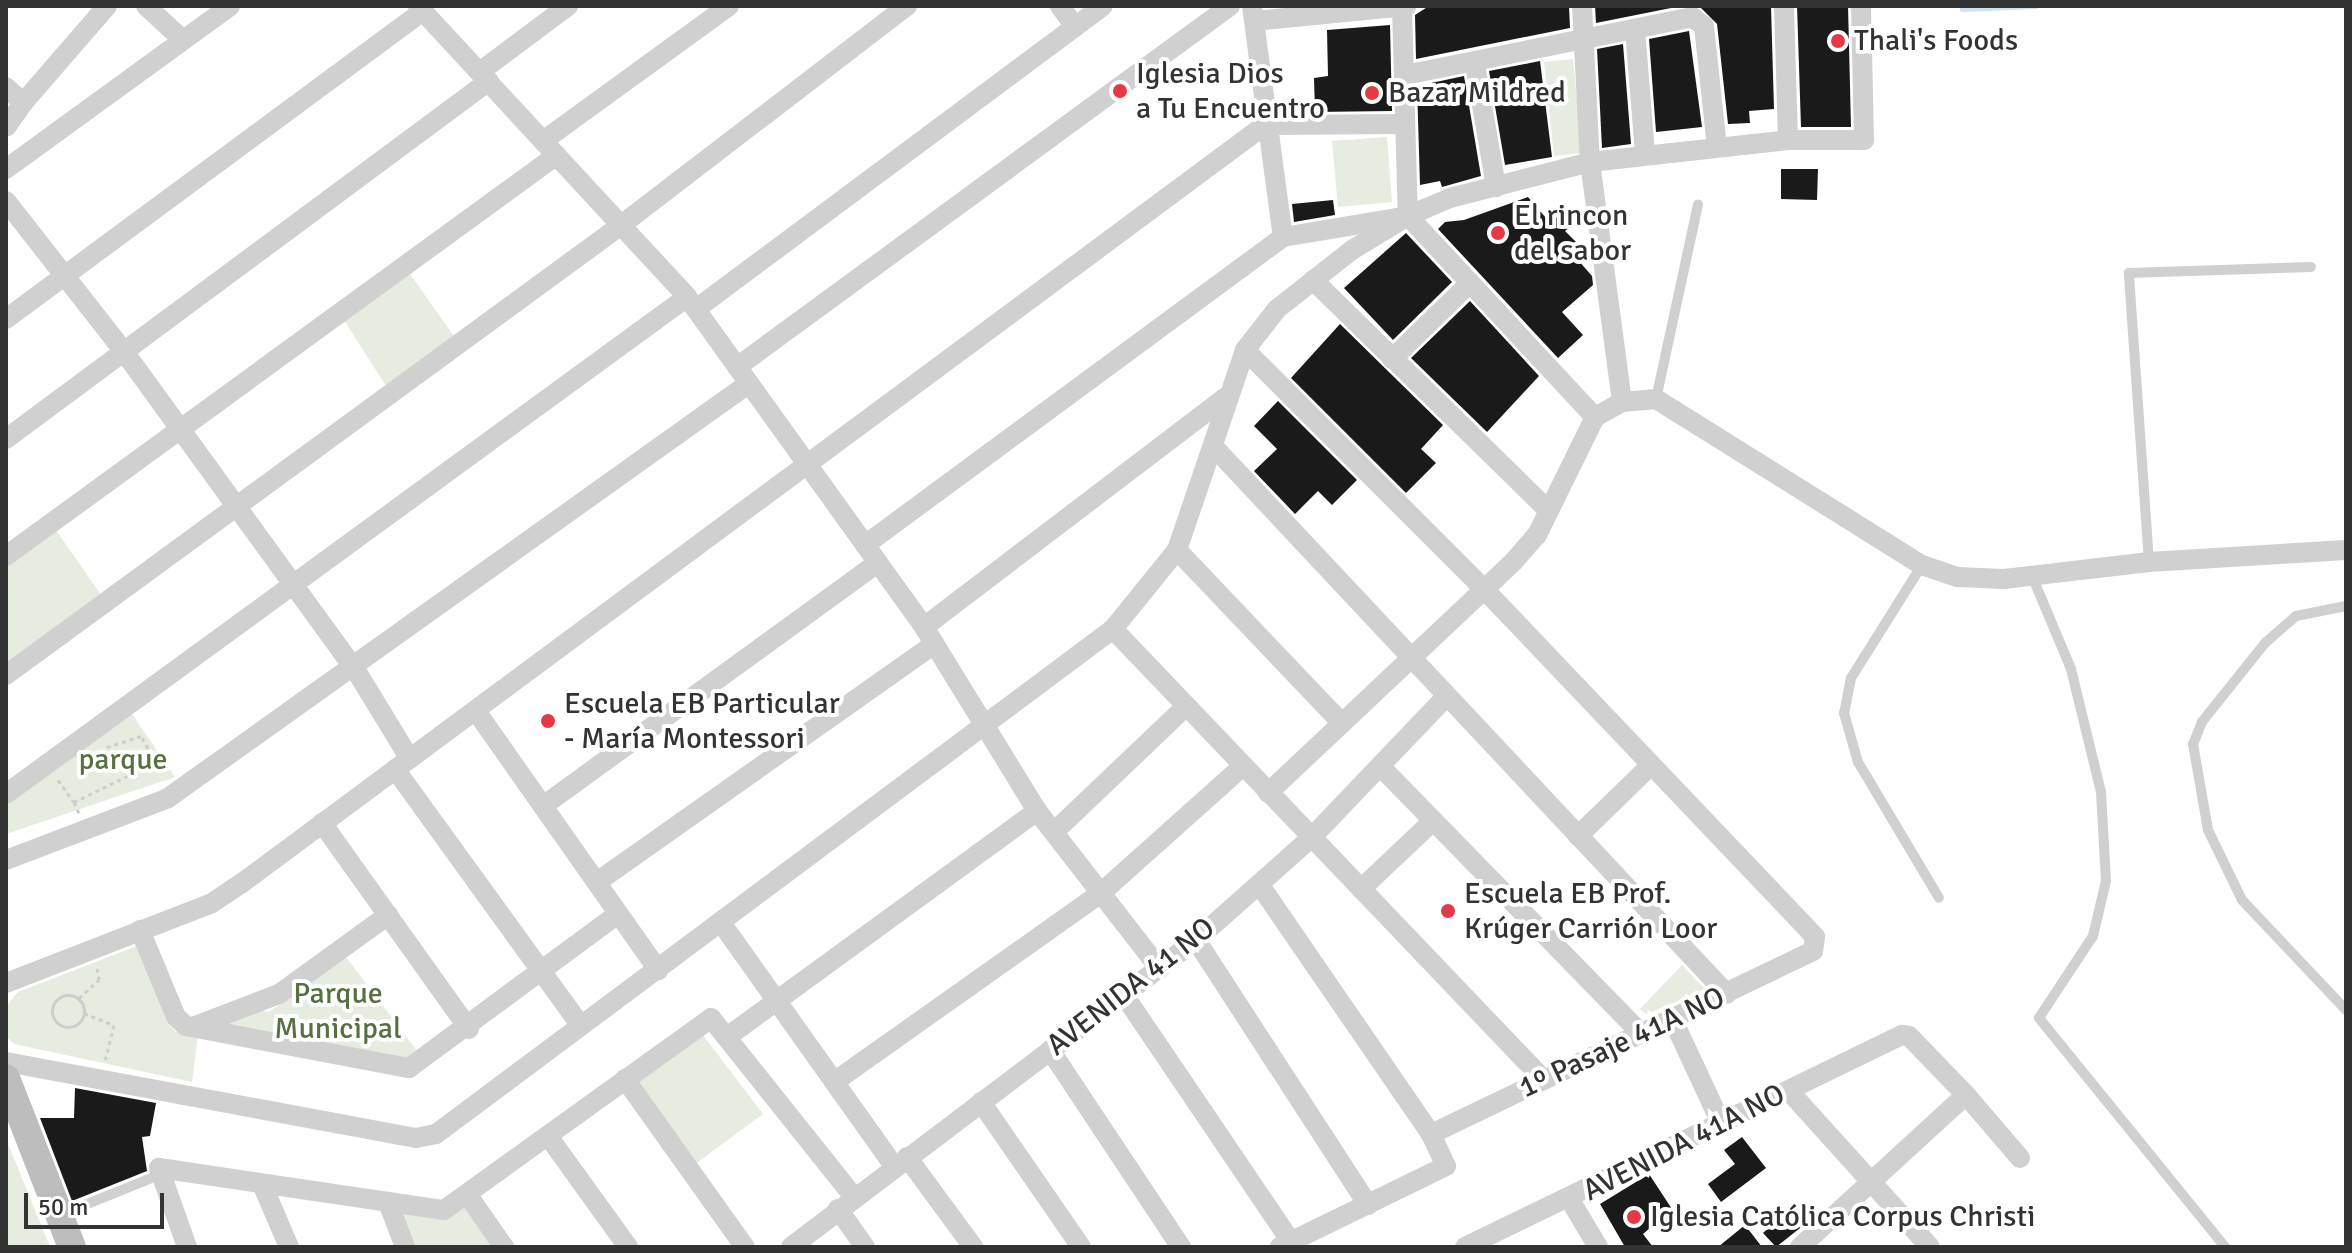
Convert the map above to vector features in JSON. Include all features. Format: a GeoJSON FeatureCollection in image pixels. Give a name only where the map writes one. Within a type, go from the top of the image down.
{"type":"FeatureCollection","features":[{"type":"Feature","properties":{"kind":"main road"},"geometry":{"type":"LineString","coordinates":[[6,1078],[72,1247]]}},
{"type":"Feature","properties":{"kind":"street"},"geometry":{"type":"LineString","coordinates":[[6,127],[107,6]]}},
{"type":"Feature","properties":{"kind":"street"},"geometry":{"type":"LineString","coordinates":[[146,6],[183,40]]}},
{"type":"Feature","properties":{"kind":"street"},"geometry":{"type":"LineString","coordinates":[[6,169],[230,6]]}},
{"type":"Feature","properties":{"kind":"street"},"geometry":{"type":"LineString","coordinates":[[6,439],[125,353],[485,76],[568,6]]}},
{"type":"Feature","properties":{"kind":"street"},"geometry":{"type":"LineString","coordinates":[[6,556],[180,429],[550,148],[729,6]]}},
{"type":"Feature","properties":{"kind":"street"},"geometry":{"type":"LineString","coordinates":[[6,675],[620,226],[907,6]]}},
{"type":"Feature","properties":{"kind":"street"},"geometry":{"type":"LineString","coordinates":[[1060,6],[1075,27]]}},
{"type":"Feature","properties":{"kind":"street"},"geometry":{"type":"LineString","coordinates":[[6,794],[1103,6]]}},
{"type":"Feature","properties":{"kind":"street"},"geometry":{"type":"LineString","coordinates":[[6,860],[168,798],[355,669],[1230,6]]}},
{"type":"Feature","properties":{"kind":"street"},"geometry":{"type":"LineString","coordinates":[[1582,6],[1590,162],[1622,402]]}},
{"type":"Feature","properties":{"kind":"street"},"geometry":{"type":"LineString","coordinates":[[1784,6],[1788,140]]}},
{"type":"Feature","properties":{"kind":"street"},"geometry":{"type":"LineString","coordinates":[[6,1062],[101,1076],[416,1138],[436,1134],[722,924],[1113,629],[1177,550],[1213,446],[1226,397],[1245,350],[1277,309],[1313,280],[1408,216],[1450,198],[1590,162],[1645,153],[1788,140],[1864,140],[1861,6]]}},
{"type":"Feature","properties":{"kind":"street"},"geometry":{"type":"LineString","coordinates":[[1283,237],[1265,125],[1253,13],[1404,7],[1408,216],[1595,417]]}},
{"type":"Feature","properties":{"kind":"street"},"geometry":{"type":"LineString","coordinates":[[6,319],[421,9],[691,303],[929,636],[1037,811],[1160,969]]}},
{"type":"Feature","properties":{"kind":"street"},"geometry":{"type":"LineString","coordinates":[[1405,75],[1475,64],[1692,17],[1704,26],[1717,147]]}},
{"type":"Feature","properties":{"kind":"street"},"geometry":{"type":"LineString","coordinates":[[1635,29],[1645,153]]}},
{"type":"Feature","properties":{"kind":"street"},"geometry":{"type":"LineString","coordinates":[[1475,64],[1496,187]]}},
{"type":"Feature","properties":{"kind":"street"},"geometry":{"type":"LineString","coordinates":[[6,87],[23,103]]}},
{"type":"Feature","properties":{"kind":"street"},"geometry":{"type":"LineString","coordinates":[[6,983],[212,903],[476,711],[805,461],[1265,125],[1404,124]]}},
{"type":"Feature","properties":{"kind":"street"},"geometry":{"type":"LineString","coordinates":[[6,201],[125,353],[233,508],[355,669],[402,764],[581,1026]]}},
{"type":"Feature","properties":{"kind":"street"},"geometry":{"type":"LineString","coordinates":[[865,545],[1283,237],[1408,216]]}},
{"type":"Feature","properties":{"kind":"street"},"geometry":{"type":"LineString","coordinates":[[1313,280],[1548,510]]}},
{"type":"Feature","properties":{"kind":"street"},"geometry":{"type":"LineString","coordinates":[[1392,359],[1470,283]]}},
{"type":"Feature","properties":{"kind":"street"},"geometry":{"type":"LineString","coordinates":[[1245,350],[1484,589],[1650,766],[1578,836]]}},
{"type":"Feature","properties":{"kind":"street"},"geometry":{"type":"LineString","coordinates":[[597,882],[929,636],[1226,397]]}},
{"type":"Feature","properties":{"kind":"street"},"geometry":{"type":"LineString","coordinates":[[1268,793],[1537,535],[1595,417],[1622,402],[1656,399],[1922,565],[1957,577],[2032,576],[2149,562],[2346,550]]}},
{"type":"Feature","properties":{"kind":"street"},"geometry":{"type":"LineString","coordinates":[[1213,446],[1727,994]]}},
{"type":"Feature","properties":{"kind":"street"},"geometry":{"type":"LineString","coordinates":[[1177,550],[1342,723]]}},
{"type":"Feature","properties":{"kind":"street"},"geometry":{"type":"LineString","coordinates":[[543,806],[878,563]]}},
{"type":"Feature","properties":{"kind":"street"},"geometry":{"type":"LineString","coordinates":[[1113,629],[1184,708],[1543,1079]]}},
{"type":"Feature","properties":{"kind":"street","name":"AVENIDA 41 NO"},"geometry":{"type":"LineString","coordinates":[[791,1247],[1196,940],[1312,837],[1446,697]]}},
{"type":"Feature","properties":{"kind":"street"},"geometry":{"type":"LineString","coordinates":[[1054,832],[1184,708]]}},
{"type":"Feature","properties":{"kind":"street"},"geometry":{"type":"LineString","coordinates":[[476,711],[658,970]]}},
{"type":"Feature","properties":{"kind":"street","name":"1º Pasaje 41A NO"},"geometry":{"type":"LineString","coordinates":[[1431,1134],[1813,951],[1815,937],[1650,766]]}},
{"type":"Feature","properties":{"kind":"street"},"geometry":{"type":"LineString","coordinates":[[834,1082],[1102,892],[1242,767]]}},
{"type":"Feature","properties":{"kind":"street"},"geometry":{"type":"LineString","coordinates":[[1381,767],[1640,1032]]}},
{"type":"Feature","properties":{"kind":"street"},"geometry":{"type":"LineString","coordinates":[[727,1037],[1037,811]]}},
{"type":"Feature","properties":{"kind":"street"},"geometry":{"type":"LineString","coordinates":[[1361,889],[1433,821]]}},
{"type":"Feature","properties":{"kind":"street"},"geometry":{"type":"LineString","coordinates":[[322,823],[469,1029]]}},
{"type":"Feature","properties":{"kind":"street"},"geometry":{"type":"LineString","coordinates":[[1124,995],[1286,1244],[1446,1166],[1431,1134],[1259,884]]}},
{"type":"Feature","properties":{"kind":"street"},"geometry":{"type":"LineString","coordinates":[[140,930],[176,1017],[195,1026],[402,1068],[419,1066],[618,914]]}},
{"type":"Feature","properties":{"kind":"street"},"geometry":{"type":"LineString","coordinates":[[195,1026],[279,994],[388,915]]}},
{"type":"Feature","properties":{"kind":"street"},"geometry":{"type":"LineString","coordinates":[[722,924],[834,1082],[973,1247]]}},
{"type":"Feature","properties":{"kind":"street"},"geometry":{"type":"LineString","coordinates":[[1196,940],[1368,1205]]}},
{"type":"Feature","properties":{"kind":"street"},"geometry":{"type":"LineString","coordinates":[[187,1247],[159,1175],[163,1167],[440,1211],[711,1018],[846,1203],[865,1247]]}},
{"type":"Feature","properties":{"kind":"street"},"geometry":{"type":"LineString","coordinates":[[1672,1018],[1721,1123]]}},
{"type":"Feature","properties":{"kind":"street","name":"AVENIDA 41A NO"},"geometry":{"type":"LineString","coordinates":[[1465,1247],[1570,1200],[1902,1035],[1909,1036],[1966,1095]]}},
{"type":"Feature","properties":{"kind":"street"},"geometry":{"type":"LineString","coordinates":[[1050,1050],[1181,1247]]}},
{"type":"Feature","properties":{"kind":"street"},"geometry":{"type":"LineString","coordinates":[[625,1079],[745,1247]]}},
{"type":"Feature","properties":{"kind":"street"},"geometry":{"type":"LineString","coordinates":[[1789,1091],[1930,1247]]}},
{"type":"Feature","properties":{"kind":"street"},"geometry":{"type":"LineString","coordinates":[[1800,1247],[1966,1095],[2020,1158]]}},
{"type":"Feature","properties":{"kind":"street"},"geometry":{"type":"LineString","coordinates":[[981,1102],[1081,1247]]}},
{"type":"Feature","properties":{"kind":"street"},"geometry":{"type":"LineString","coordinates":[[548,1136],[628,1247]]}},
{"type":"Feature","properties":{"kind":"street"},"geometry":{"type":"LineString","coordinates":[[262,1184],[289,1247]]}},
{"type":"Feature","properties":{"kind":"street"},"geometry":{"type":"LineString","coordinates":[[467,1194],[504,1247]]}},
{"type":"Feature","properties":{"kind":"street"},"geometry":{"type":"LineString","coordinates":[[1570,1200],[1598,1247]]}},
{"type":"Feature","properties":{"kind":"street"},"geometry":{"type":"LineString","coordinates":[[389,1205],[405,1247]]}},
{"type":"Feature","properties":{"kind":"lane"},"geometry":{"type":"LineString","coordinates":[[1656,399],[1698,204]]}},
{"type":"Feature","properties":{"kind":"lane"},"geometry":{"type":"LineString","coordinates":[[2149,562],[2129,273],[2311,267]]}},
{"type":"Feature","properties":{"kind":"lane"},"geometry":{"type":"LineString","coordinates":[[1922,565],[1851,678],[1844,713],[1858,762],[1939,898]]}},
{"type":"Feature","properties":{"kind":"lane"},"geometry":{"type":"LineString","coordinates":[[2032,576],[2075,684],[2101,792],[2106,881],[2093,936],[2039,1018],[2225,1247]]}},
{"type":"Feature","properties":{"kind":"lane"},"geometry":{"type":"LineString","coordinates":[[2346,606],[2296,616],[2265,643],[2202,722],[2193,744],[2208,830],[2242,900],[2346,1010]]}},
{"type":"Feature","properties":{"kind":"lane"},"geometry":{"type":"LineString","coordinates":[[60,1215],[159,1175]]}},
{"type":"Feature","properties":{"kind":"path"},"geometry":{"type":"LineString","coordinates":[[74,802],[156,762],[141,736],[98,750]]}},
{"type":"Feature","properties":{"kind":"path"},"geometry":{"type":"LineString","coordinates":[[65,769],[56,776],[74,802],[86,829]]}},
{"type":"Feature","properties":{"kind":"path"},"geometry":{"type":"LineString","coordinates":[[84,1013],[70,1027],[53,1016],[59,997],[79,998],[99,980],[94,948]]}},
{"type":"Feature","properties":{"kind":"path"},"geometry":{"type":"LineString","coordinates":[[79,998],[84,1013],[114,1025],[101,1076]]}},
{"type":"Feature","properties":{"kind":"green space"},"geometry":{"type":"Polygon","coordinates":[[[1573,59],[1582,153],[1554,156],[1544,62],[1573,59]]]}},
{"type":"Feature","properties":{"kind":"green space"},"geometry":{"type":"Polygon","coordinates":[[[1387,137],[1392,202],[1338,207],[1332,141],[1387,137]]]}},
{"type":"Feature","properties":{"kind":"green space"},"geometry":{"type":"Polygon","coordinates":[[[410,274],[456,339],[388,389],[344,320],[410,274]]]}},
{"type":"Feature","properties":{"kind":"green space"},"geometry":{"type":"Polygon","coordinates":[[[55,529],[102,596],[6,668],[6,566],[55,529]]]}},
{"type":"Feature","properties":{"kind":"green space","name":"parque"},"geometry":{"type":"Polygon","coordinates":[[[132,714],[175,777],[6,834],[6,805],[132,714]]]}},
{"type":"Feature","properties":{"kind":"green space"},"geometry":{"type":"Polygon","coordinates":[[[137,946],[168,1024],[176,1032],[198,1035],[192,1082],[14,1044],[6,1036],[6,1006],[18,992],[137,946]]]}},
{"type":"Feature","properties":{"kind":"green space","name":"Parque Municipal"},"geometry":{"type":"Polygon","coordinates":[[[346,957],[417,1051],[404,1064],[217,1027],[253,1009],[269,1012],[346,957]]]}},
{"type":"Feature","properties":{"kind":"green space"},"geometry":{"type":"Polygon","coordinates":[[[1682,965],[1706,990],[1646,1014],[1640,1009],[1682,965]]]}},
{"type":"Feature","properties":{"kind":"green space"},"geometry":{"type":"Polygon","coordinates":[[[702,1034],[763,1114],[694,1165],[635,1083],[702,1034]]]}},
{"type":"Feature","properties":{"kind":"green space"},"geometry":{"type":"Polygon","coordinates":[[[6,1139],[50,1247],[6,1247],[6,1139]]]}},
{"type":"Feature","properties":{"kind":"green space"},"geometry":{"type":"Polygon","coordinates":[[[466,1202],[496,1247],[411,1247],[396,1212],[466,1202]]]}},
{"type":"Feature","properties":{"kind":"building"},"geometry":{"type":"Polygon","coordinates":[[[1429,6],[1569,6],[1570,28],[1416,59],[1415,15],[1429,6]]]}},
{"type":"Feature","properties":{"kind":"building"},"geometry":{"type":"Polygon","coordinates":[[[1595,6],[1681,6],[1596,23],[1595,6]]]}},
{"type":"Feature","properties":{"kind":"building"},"geometry":{"type":"Polygon","coordinates":[[[1699,6],[1771,6],[1774,109],[1749,111],[1750,123],[1728,124],[1717,24],[1699,6]]]}},
{"type":"Feature","properties":{"kind":"building"},"geometry":{"type":"Polygon","coordinates":[[[1797,6],[1848,6],[1851,127],[1801,127],[1797,6]]]}},
{"type":"Feature","properties":{"kind":"building"},"geometry":{"type":"Polygon","coordinates":[[[1390,25],[1392,111],[1315,112],[1314,78],[1328,76],[1327,30],[1390,25]]]}},
{"type":"Feature","properties":{"kind":"building"},"geometry":{"type":"Polygon","coordinates":[[[1689,31],[1702,127],[1656,132],[1649,39],[1689,31]]]}},
{"type":"Feature","properties":{"kind":"building"},"geometry":{"type":"Polygon","coordinates":[[[1623,44],[1631,144],[1602,148],[1597,49],[1623,44]]]}},
{"type":"Feature","properties":{"kind":"building"},"geometry":{"type":"Polygon","coordinates":[[[1540,61],[1552,157],[1505,165],[1489,71],[1540,61]]]}},
{"type":"Feature","properties":{"kind":"building"},"geometry":{"type":"Polygon","coordinates":[[[1464,76],[1481,176],[1442,187],[1440,181],[1420,185],[1417,86],[1464,76]]]}},
{"type":"Feature","properties":{"kind":"building"},"geometry":{"type":"Polygon","coordinates":[[[1781,169],[1818,169],[1817,200],[1781,199],[1781,169]]]}},
{"type":"Feature","properties":{"kind":"building"},"geometry":{"type":"Polygon","coordinates":[[[1528,197],[1546,218],[1563,207],[1575,223],[1565,231],[1586,252],[1578,260],[1592,276],[1593,285],[1562,312],[1583,335],[1558,358],[1438,229],[1445,222],[1464,220],[1528,197]]]}},
{"type":"Feature","properties":{"kind":"building"},"geometry":{"type":"Polygon","coordinates":[[[1333,200],[1335,215],[1294,222],[1292,204],[1333,200]]]}},
{"type":"Feature","properties":{"kind":"building"},"geometry":{"type":"Polygon","coordinates":[[[1406,233],[1452,282],[1393,340],[1344,288],[1406,233]]]}},
{"type":"Feature","properties":{"kind":"building"},"geometry":{"type":"Polygon","coordinates":[[[1470,301],[1539,376],[1487,432],[1411,358],[1470,301]]]}},
{"type":"Feature","properties":{"kind":"building"},"geometry":{"type":"Polygon","coordinates":[[[1340,324],[1443,425],[1421,449],[1436,463],[1406,493],[1291,378],[1340,324]]]}},
{"type":"Feature","properties":{"kind":"building"},"geometry":{"type":"Polygon","coordinates":[[[1278,401],[1357,480],[1332,505],[1318,491],[1295,514],[1254,471],[1277,449],[1254,426],[1278,401]]]}},
{"type":"Feature","properties":{"kind":"building"},"geometry":{"type":"Polygon","coordinates":[[[75,1088],[156,1103],[150,1136],[142,1137],[147,1171],[72,1201],[40,1118],[74,1118],[75,1088]]]}},
{"type":"Feature","properties":{"kind":"building"},"geometry":{"type":"Polygon","coordinates":[[[1742,1137],[1766,1168],[1721,1202],[1708,1184],[1735,1164],[1724,1150],[1742,1137]]]}},
{"type":"Feature","properties":{"kind":"building","name":"Iglesia Católica Corpus Christi"},"geometry":{"type":"Polygon","coordinates":[[[1649,1174],[1672,1209],[1643,1234],[1653,1247],[1625,1247],[1600,1204],[1649,1174]]]}},
{"type":"Feature","properties":{"kind":"building"},"geometry":{"type":"Polygon","coordinates":[[[1794,1205],[1809,1221],[1776,1247],[1763,1233],[1794,1205]]]}},
{"type":"Feature","properties":{"kind":"building"},"geometry":{"type":"Polygon","coordinates":[[[1745,1225],[1762,1247],[1718,1247],[1745,1225]]]}},
{"type":"Feature","properties":{"kind":"waterway"},"geometry":{"type":"LineString","coordinates":[[1963,9],[2036,6]]}},
{"type":"Feature","properties":{"kind":"place","name":"Thali's Foods"},"geometry":{"type":"Point","coordinates":[1838,41]}},
{"type":"Feature","properties":{"kind":"place","name":"Iglesia Dios a Tu Encuentro"},"geometry":{"type":"Point","coordinates":[1120,91]}},
{"type":"Feature","properties":{"kind":"place","name":"Bazar Mildred"},"geometry":{"type":"Point","coordinates":[1372,93]}},
{"type":"Feature","properties":{"kind":"place","name":"El rincon del sabor"},"geometry":{"type":"Point","coordinates":[1498,233]}},
{"type":"Feature","properties":{"kind":"place","name":"Escuela EB Particular - María Montessori"},"geometry":{"type":"Point","coordinates":[548,721]}},
{"type":"Feature","properties":{"kind":"place","name":"Escuela EB Prof. Krúger Carrión Loor"},"geometry":{"type":"Point","coordinates":[1448,911]}},
{"type":"Feature","properties":{"kind":"place","name":"Iglesia Católica Corpus Christi"},"geometry":{"type":"Point","coordinates":[1634,1217]}}]}
